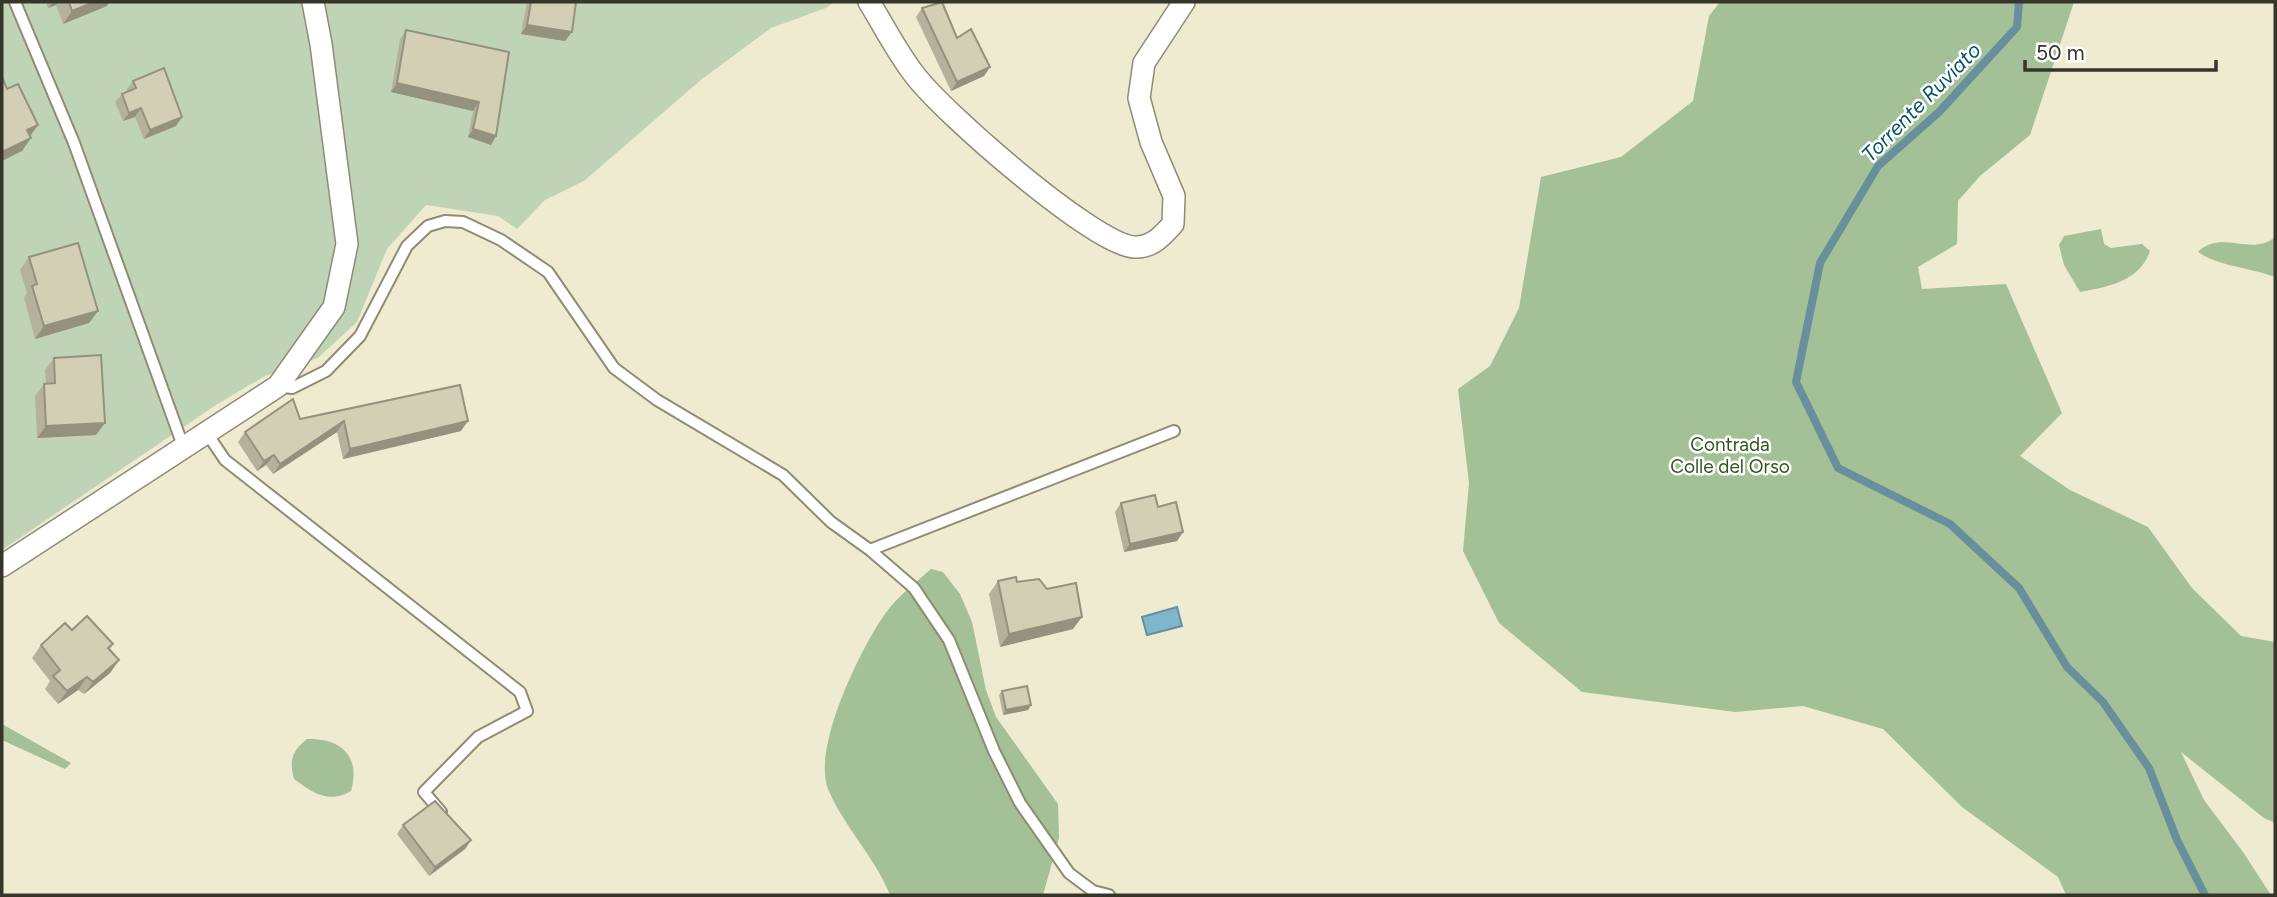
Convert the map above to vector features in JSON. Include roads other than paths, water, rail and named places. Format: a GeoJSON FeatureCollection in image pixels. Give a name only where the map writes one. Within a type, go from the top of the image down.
{"type":"FeatureCollection","features":[{"type":"Feature","properties":{"kind":"street"},"geometry":{"type":"LineString","coordinates":[[2,566],[278,386],[334,307],[347,244],[313,2]]}},
{"type":"Feature","properties":{"kind":"street"},"geometry":{"type":"LineString","coordinates":[[869,2],[914,74],[963,128],[1102,237],[1133,247],[1157,242],[1173,224],[1174,196],[1151,142],[1139,98],[1144,63],[1184,2]]}},
{"type":"Feature","properties":{"kind":"lane"},"geometry":{"type":"LineString","coordinates":[[15,2],[74,143],[183,446]]}},
{"type":"Feature","properties":{"kind":"lane"},"geometry":{"type":"LineString","coordinates":[[278,386],[292,388],[326,371],[360,336],[407,246],[428,226],[445,221],[463,222],[501,240],[548,271],[614,369],[657,400],[783,475],[831,522],[870,550],[914,588],[949,640],[994,751],[1034,823],[1069,873],[1093,891],[1109,895]]}},
{"type":"Feature","properties":{"kind":"lane"},"geometry":{"type":"LineString","coordinates":[[870,550],[1174,431]]}},
{"type":"Feature","properties":{"kind":"lane"},"geometry":{"type":"LineString","coordinates":[[206,432],[225,460],[520,692],[527,711],[478,737],[424,792],[450,822]]}},
{"type":"Feature","properties":{"kind":"water"},"geometry":{"type":"Polygon","coordinates":[[[1177,607],[1182,626],[1147,635],[1142,617],[1177,607]]]}},
{"type":"Feature","properties":{"kind":"waterway","name":"Torrente Ruviato"},"geometry":{"type":"LineString","coordinates":[[2019,2],[2017,27],[1939,112],[1878,166],[1820,263],[1796,382],[1838,468],[1950,524],[2019,588],[2067,667],[2103,702],[2149,768],[2177,840],[2205,895]]}},
{"type":"Feature","properties":{"kind":"park label","name":"Contrada Colle del Orso"},"geometry":{"type":"Point","coordinates":[1730,455]}}]}
